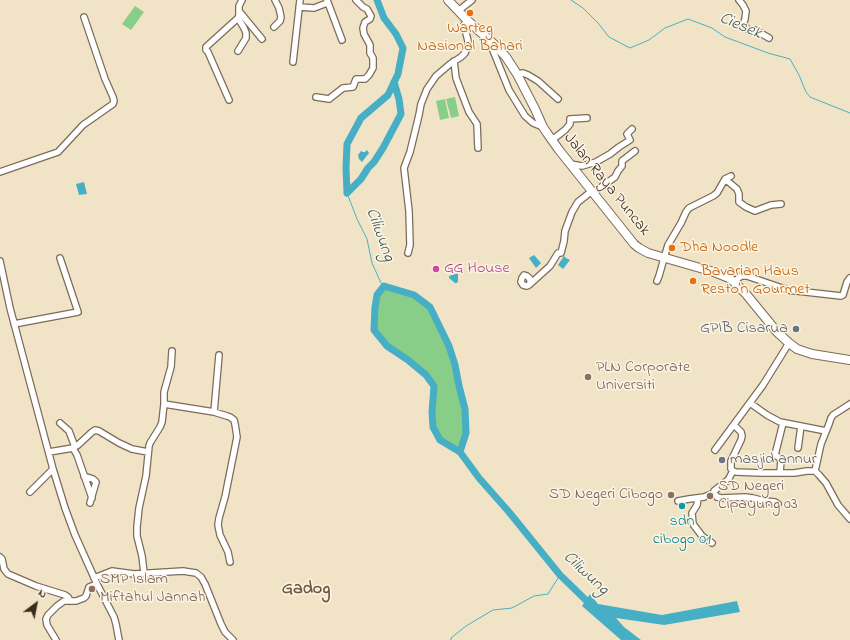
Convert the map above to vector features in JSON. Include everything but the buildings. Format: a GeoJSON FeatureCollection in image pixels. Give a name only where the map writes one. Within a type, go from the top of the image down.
{"type":"FeatureCollection","features":[{"type":"Feature","properties":{"kind":"highway","name":"Jalan Raya Puncak"},"geometry":{"type":"LineString","coordinates":[[448,0],[467,20],[501,51],[517,74],[543,127],[570,164],[634,244],[648,253],[714,272],[729,278],[746,294],[777,332],[797,349],[812,354],[850,360]]}},
{"type":"Feature","properties":{"kind":"street"},"geometry":{"type":"LineString","coordinates":[[238,51],[246,38],[244,28],[238,18],[242,0]]}},
{"type":"Feature","properties":{"kind":"street"},"geometry":{"type":"LineString","coordinates":[[274,27],[281,17],[275,0]]}},
{"type":"Feature","properties":{"kind":"street"},"geometry":{"type":"LineString","coordinates":[[292,62],[300,0]]}},
{"type":"Feature","properties":{"kind":"street"},"geometry":{"type":"LineString","coordinates":[[316,97],[329,99],[343,88],[353,87],[357,79],[365,79],[373,68],[373,58],[370,53],[370,47],[363,28],[365,22],[370,19],[370,16],[367,9],[356,0]]}},
{"type":"Feature","properties":{"kind":"street"},"geometry":{"type":"LineString","coordinates":[[458,11],[472,0]]}},
{"type":"Feature","properties":{"kind":"street"},"geometry":{"type":"LineString","coordinates":[[738,0],[745,9],[743,26],[751,32],[755,30],[768,38]]}},
{"type":"Feature","properties":{"kind":"street"},"geometry":{"type":"LineString","coordinates":[[299,7],[314,8],[327,1],[342,40]]}},
{"type":"Feature","properties":{"kind":"street"},"geometry":{"type":"LineString","coordinates":[[239,11],[262,39]]}},
{"type":"Feature","properties":{"kind":"street"},"geometry":{"type":"LineString","coordinates":[[0,172],[58,152],[83,125],[113,104],[113,97],[105,79],[84,17]]}},
{"type":"Feature","properties":{"kind":"street"},"geometry":{"type":"LineString","coordinates":[[229,100],[206,47],[207,44],[238,18]]}},
{"type":"Feature","properties":{"kind":"street"},"geometry":{"type":"LineString","coordinates":[[408,253],[410,245],[409,211],[404,168],[410,152],[420,104],[436,76],[465,53],[468,41],[464,25],[467,20]]}},
{"type":"Feature","properties":{"kind":"street"},"geometry":{"type":"LineString","coordinates":[[492,48],[509,90],[521,110],[529,121],[543,127]]}},
{"type":"Feature","properties":{"kind":"street"},"geometry":{"type":"LineString","coordinates":[[454,61],[456,78],[469,112],[477,124],[478,148]]}},
{"type":"Feature","properties":{"kind":"street"},"geometry":{"type":"LineString","coordinates":[[517,74],[523,73],[538,81],[558,99]]}},
{"type":"Feature","properties":{"kind":"street"},"geometry":{"type":"LineString","coordinates":[[552,140],[568,128],[570,119],[587,118]]}},
{"type":"Feature","properties":{"kind":"street"},"geometry":{"type":"LineString","coordinates":[[570,164],[582,166],[596,162],[630,140],[627,134],[632,129]]}},
{"type":"Feature","properties":{"kind":"street"},"geometry":{"type":"LineString","coordinates":[[530,284],[550,266],[558,253],[561,253],[565,231],[572,212],[578,202],[615,177],[622,166],[622,161],[635,151]]}},
{"type":"Feature","properties":{"kind":"street"},"geometry":{"type":"LineString","coordinates":[[657,281],[660,276],[668,245],[686,212],[689,208],[717,193],[725,179],[731,176]]}},
{"type":"Feature","properties":{"kind":"street"},"geometry":{"type":"LineString","coordinates":[[725,179],[737,189],[740,204],[753,210],[781,204]]}},
{"type":"Feature","properties":{"kind":"street"},"geometry":{"type":"LineString","coordinates":[[14,324],[78,312],[60,258]]}},
{"type":"Feature","properties":{"kind":"street"},"geometry":{"type":"LineString","coordinates":[[0,260],[14,324],[53,469],[75,536],[114,617],[119,640]]}},
{"type":"Feature","properties":{"kind":"street"},"geometry":{"type":"LineString","coordinates":[[734,282],[741,276],[746,276],[788,290],[841,296],[843,295],[847,282],[850,278]]}},
{"type":"Feature","properties":{"kind":"street"},"geometry":{"type":"LineString","coordinates":[[715,450],[763,385],[789,343]]}},
{"type":"Feature","properties":{"kind":"street"},"geometry":{"type":"LineString","coordinates":[[144,573],[137,536],[138,508],[146,476],[150,443],[161,425],[164,392],[172,351]]}},
{"type":"Feature","properties":{"kind":"street"},"geometry":{"type":"LineString","coordinates":[[214,412],[219,355]]}},
{"type":"Feature","properties":{"kind":"street"},"geometry":{"type":"LineString","coordinates":[[750,403],[767,415],[783,423],[826,431]]}},
{"type":"Feature","properties":{"kind":"street"},"geometry":{"type":"LineString","coordinates":[[164,404],[214,412],[230,417],[234,420],[237,438],[218,525],[230,562]]}},
{"type":"Feature","properties":{"kind":"street"},"geometry":{"type":"LineString","coordinates":[[814,471],[821,444],[831,418],[833,415],[850,404]]}},
{"type":"Feature","properties":{"kind":"street"},"geometry":{"type":"LineString","coordinates":[[60,423],[69,431],[91,500],[96,481],[84,476]]}},
{"type":"Feature","properties":{"kind":"street"},"geometry":{"type":"LineString","coordinates":[[780,473],[781,459],[775,455],[783,423]]}},
{"type":"Feature","properties":{"kind":"street"},"geometry":{"type":"LineString","coordinates":[[678,501],[689,498],[704,497],[714,493],[716,489],[728,480],[733,471],[731,468],[731,461],[742,436],[741,432],[734,425]]}},
{"type":"Feature","properties":{"kind":"street"},"geometry":{"type":"LineString","coordinates":[[798,448],[801,426]]}},
{"type":"Feature","properties":{"kind":"street"},"geometry":{"type":"LineString","coordinates":[[49,452],[74,448],[96,430],[132,449],[148,452]]}},
{"type":"Feature","properties":{"kind":"street"},"geometry":{"type":"LineString","coordinates":[[30,492],[53,469]]}},
{"type":"Feature","properties":{"kind":"street"},"geometry":{"type":"LineString","coordinates":[[733,471],[780,473],[814,471],[826,483],[836,501],[850,519]]}},
{"type":"Feature","properties":{"kind":"street"},"geometry":{"type":"LineString","coordinates":[[714,493],[717,497],[721,498],[746,497],[778,504]]}},
{"type":"Feature","properties":{"kind":"street"},"geometry":{"type":"LineString","coordinates":[[698,498],[697,505],[692,512],[693,524],[702,536],[712,543]]}},
{"type":"Feature","properties":{"kind":"street"},"geometry":{"type":"LineString","coordinates":[[0,557],[3,561],[2,568],[6,574],[36,586],[65,595],[70,600]]}},
{"type":"Feature","properties":{"kind":"street"},"geometry":{"type":"LineString","coordinates":[[56,640],[47,628],[46,619],[50,612],[65,601],[76,601],[84,598],[89,588],[96,581],[112,571],[144,573],[183,571],[193,572],[199,575],[205,584],[222,627],[232,640]]}},
{"type":"Feature","properties":{"kind":"green space"},"geometry":{"type":"Polygon","coordinates":[[[135,6],[144,12],[131,30],[122,24],[135,6]]]}},
{"type":"Feature","properties":{"kind":"green space"},"geometry":{"type":"Polygon","coordinates":[[[455,97],[459,116],[451,118],[446,99],[455,97]]]}},
{"type":"Feature","properties":{"kind":"green space"},"geometry":{"type":"Polygon","coordinates":[[[445,99],[449,118],[440,120],[436,101],[445,99]]]}},
{"type":"Feature","properties":{"kind":"green space"},"geometry":{"type":"Polygon","coordinates":[[[384,286],[414,295],[430,307],[449,346],[465,409],[466,433],[460,452],[440,440],[433,427],[432,412],[434,386],[426,375],[408,360],[387,346],[374,330],[377,295],[384,286]]]}},
{"type":"Feature","properties":{"kind":"water"},"geometry":{"type":"Polygon","coordinates":[[[367,150],[369,153],[362,162],[358,155],[361,151],[365,152],[367,150]]]}},
{"type":"Feature","properties":{"kind":"water"},"geometry":{"type":"Polygon","coordinates":[[[84,182],[87,194],[79,195],[76,184],[84,182]]]}},
{"type":"Feature","properties":{"kind":"water"},"geometry":{"type":"Polygon","coordinates":[[[534,255],[541,263],[536,268],[529,258],[534,255]]]}},
{"type":"Feature","properties":{"kind":"water"},"geometry":{"type":"Polygon","coordinates":[[[564,256],[570,260],[563,269],[558,265],[564,256]]]}},
{"type":"Feature","properties":{"kind":"water"},"geometry":{"type":"Polygon","coordinates":[[[458,273],[458,281],[455,283],[449,278],[449,276],[458,273]]]}},
{"type":"Feature","properties":{"kind":"water"},"geometry":{"type":"Polygon","coordinates":[[[590,594],[598,604],[662,615],[737,601],[740,612],[664,625],[616,618],[624,627],[641,640],[621,640],[582,606],[590,594]]]}},
{"type":"Feature","properties":{"kind":"waterway"},"geometry":{"type":"LineString","coordinates":[[347,193],[347,144],[361,118],[388,95],[398,74],[403,48],[396,34],[384,18],[377,0]]}},
{"type":"Feature","properties":{"kind":"waterway","name":"Ciesek"},"geometry":{"type":"LineString","coordinates":[[571,0],[583,8],[609,37],[630,48],[649,40],[665,28],[688,19],[712,28],[725,37],[768,53],[790,59],[806,92],[810,97],[850,113]]}},
{"type":"Feature","properties":{"kind":"waterway"},"geometry":{"type":"LineString","coordinates":[[347,193],[361,179],[374,162],[401,114],[399,99],[394,82]]}},
{"type":"Feature","properties":{"kind":"waterway","name":"Ciliwung"},"geometry":{"type":"LineString","coordinates":[[347,193],[367,239],[372,263],[381,283],[384,286]]}},
{"type":"Feature","properties":{"kind":"waterway","name":"Ciliwung"},"geometry":{"type":"LineString","coordinates":[[460,452],[466,433],[465,409],[449,346],[430,307],[414,295],[384,286],[377,295],[374,330],[387,346],[408,360],[426,375],[434,386],[432,412],[433,427],[440,440],[460,452],[479,478],[509,512],[560,575],[593,607]]}},
{"type":"Feature","properties":{"kind":"waterway"},"geometry":{"type":"LineString","coordinates":[[451,640],[451,638],[466,626],[493,610],[512,608],[534,596],[548,594],[560,575]]}},
{"type":"Feature","properties":{"kind":"place","name":"Warteg Nasional Bahari"},"geometry":{"type":"Point","coordinates":[470,13]}},
{"type":"Feature","properties":{"kind":"place","name":"Dha Noodle"},"geometry":{"type":"Point","coordinates":[672,248]}},
{"type":"Feature","properties":{"kind":"place","name":"GG House"},"geometry":{"type":"Point","coordinates":[436,269]}},
{"type":"Feature","properties":{"kind":"place","name":"Bavarian Haus Resto'n Gourmet"},"geometry":{"type":"Point","coordinates":[693,281]}},
{"type":"Feature","properties":{"kind":"place","name":"GPIB Cisarua"},"geometry":{"type":"Point","coordinates":[796,329]}},
{"type":"Feature","properties":{"kind":"place","name":"PLN Corporate Universiti"},"geometry":{"type":"Point","coordinates":[588,377]}},
{"type":"Feature","properties":{"kind":"place","name":"masjid annur"},"geometry":{"type":"Point","coordinates":[722,460]}},
{"type":"Feature","properties":{"kind":"place","name":"SD Negeri Cibogo"},"geometry":{"type":"Point","coordinates":[671,495]}},
{"type":"Feature","properties":{"kind":"place","name":"SD Negeri Cipayung 03"},"geometry":{"type":"Point","coordinates":[710,496]}},
{"type":"Feature","properties":{"kind":"place","name":"sdn cibogo 01"},"geometry":{"type":"Point","coordinates":[682,506]}},
{"type":"Feature","properties":{"kind":"place","name":"SMP Islam Miftahul Jannah"},"geometry":{"type":"Point","coordinates":[92,589]}},
{"type":"Feature","properties":{"kind":"district","name":"Gadog"},"geometry":{"type":"Point","coordinates":[306,590]}}]}
